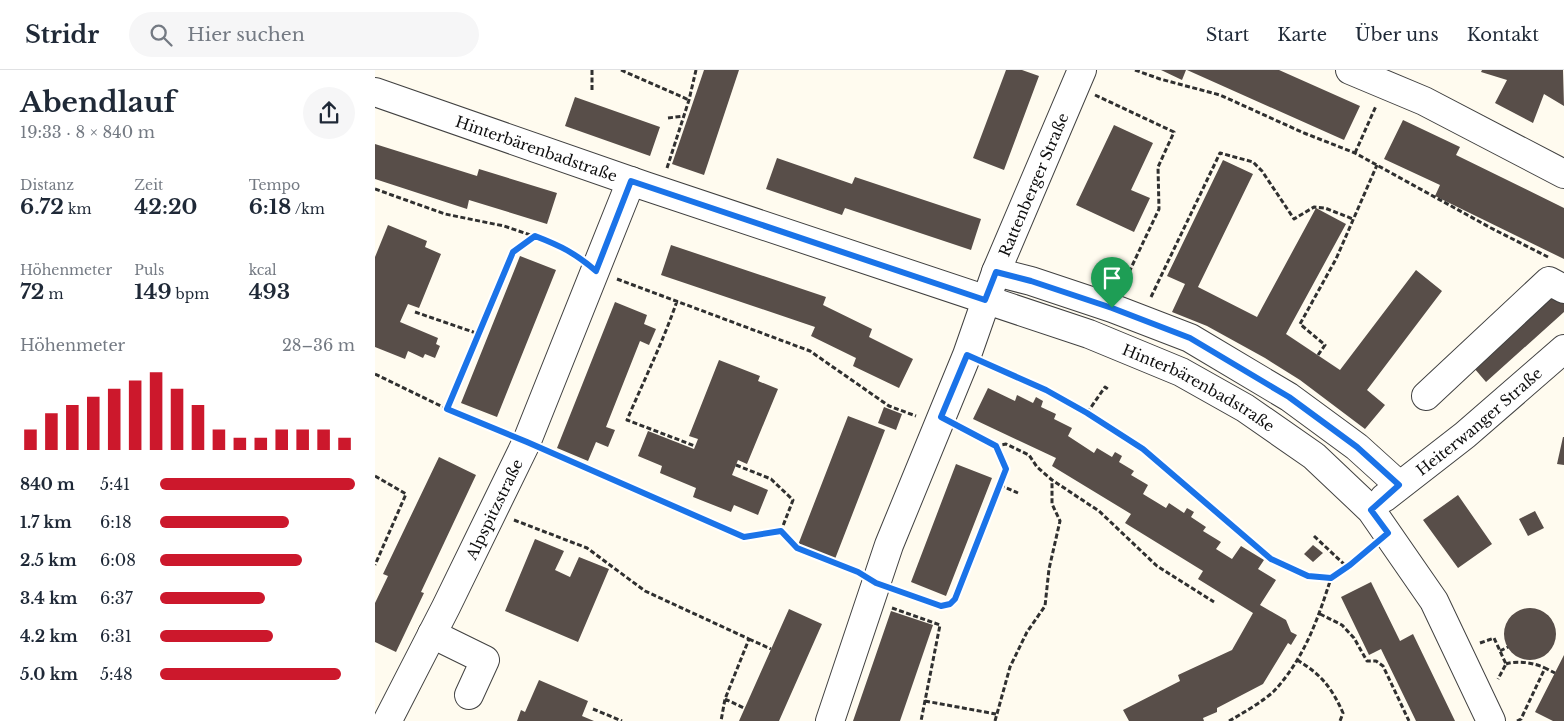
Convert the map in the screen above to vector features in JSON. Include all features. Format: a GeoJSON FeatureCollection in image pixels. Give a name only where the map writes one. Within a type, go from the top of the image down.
{"type":"FeatureCollection","features":[{"type":"Feature","properties":{"kind":"street"},"geometry":{"type":"LineString","coordinates":[[1350,70],[1424,101],[1564,174]]}},
{"type":"Feature","properties":{"kind":"street","name":"Rattenberger Straße"},"geometry":{"type":"LineString","coordinates":[[830,721],[889,545],[967,355],[996,272],[1079,78]]}},
{"type":"Feature","properties":{"kind":"street","name":"Hinterbärenbadstraße"},"geometry":{"type":"LineString","coordinates":[[375,92],[631,181],[1089,334],[1181,372],[1245,408],[1314,456],[1371,510],[1434,601],[1491,721]]}},
{"type":"Feature","properties":{"kind":"street","name":"Alpspitzstraße"},"geometry":{"type":"LineString","coordinates":[[384,719],[432,634],[527,442],[631,181]]}},
{"type":"Feature","properties":{"kind":"street"},"geometry":{"type":"LineString","coordinates":[[996,272],[1031,281],[1112,308],[1190,338],[1289,397],[1357,447],[1399,485]]}},
{"type":"Feature","properties":{"kind":"street"},"geometry":{"type":"LineString","coordinates":[[1427,396],[1549,281],[1564,289]]}},
{"type":"Feature","properties":{"kind":"street","name":"Heiterwanger Straße"},"geometry":{"type":"LineString","coordinates":[[1371,510],[1399,485],[1465,435],[1564,349]]}},
{"type":"Feature","properties":{"kind":"street"},"geometry":{"type":"LineString","coordinates":[[432,634],[485,660],[469,695]]}},
{"type":"Feature","properties":{"kind":"path"},"geometry":{"type":"LineString","coordinates":[[592,70],[592,92]]}},
{"type":"Feature","properties":{"kind":"path"},"geometry":{"type":"LineString","coordinates":[[621,70],[689,100]]}},
{"type":"Feature","properties":{"kind":"path"},"geometry":{"type":"LineString","coordinates":[[660,190],[685,116],[696,70]]}},
{"type":"Feature","properties":{"kind":"path"},"geometry":{"type":"LineString","coordinates":[[1135,70],[1220,96],[1355,153],[1556,262]]}},
{"type":"Feature","properties":{"kind":"path"},"geometry":{"type":"LineString","coordinates":[[1079,78],[1174,132],[1158,167],[1159,209],[1112,308]]}},
{"type":"Feature","properties":{"kind":"path"},"geometry":{"type":"LineString","coordinates":[[1355,153],[1386,85]]}},
{"type":"Feature","properties":{"kind":"path"},"geometry":{"type":"LineString","coordinates":[[668,118],[685,116]]}},
{"type":"Feature","properties":{"kind":"path"},"geometry":{"type":"LineString","coordinates":[[1141,319],[1220,153],[1253,162],[1263,170],[1294,219],[1314,206],[1325,208],[1353,219]]}},
{"type":"Feature","properties":{"kind":"path"},"geometry":{"type":"LineString","coordinates":[[1318,355],[1325,345],[1299,324],[1336,259],[1377,165]]}},
{"type":"Feature","properties":{"kind":"path"},"geometry":{"type":"LineString","coordinates":[[375,189],[445,214],[504,226],[554,243],[575,254],[596,271],[810,351],[889,406],[940,420],[996,446],[1006,444],[1029,455],[1037,467],[1051,480],[1099,511],[1157,566],[1214,602]]}},
{"type":"Feature","properties":{"kind":"path"},"geometry":{"type":"LineString","coordinates":[[447,409],[513,252],[535,236]]}},
{"type":"Feature","properties":{"kind":"path"},"geometry":{"type":"LineString","coordinates":[[677,301],[668,328],[652,360],[627,420],[695,446]]}},
{"type":"Feature","properties":{"kind":"path"},"geometry":{"type":"LineString","coordinates":[[415,312],[479,334]]}},
{"type":"Feature","properties":{"kind":"path"},"geometry":{"type":"LineString","coordinates":[[967,355],[1046,390],[1087,413],[1143,449],[1271,559],[1308,576],[1331,578]]}},
{"type":"Feature","properties":{"kind":"path"},"geometry":{"type":"LineString","coordinates":[[375,374],[447,409],[744,537],[781,531]]}},
{"type":"Feature","properties":{"kind":"path"},"geometry":{"type":"LineString","coordinates":[[1087,413],[1105,387],[1108,389]]}},
{"type":"Feature","properties":{"kind":"path"},"geometry":{"type":"LineString","coordinates":[[873,592],[941,606],[950,604],[955,599],[1006,469],[996,446]]}},
{"type":"Feature","properties":{"kind":"path"},"geometry":{"type":"LineString","coordinates":[[736,465],[771,479],[793,500],[781,531]]}},
{"type":"Feature","properties":{"kind":"path"},"geometry":{"type":"LineString","coordinates":[[375,476],[406,494],[375,565]]}},
{"type":"Feature","properties":{"kind":"path"},"geometry":{"type":"LineString","coordinates":[[995,721],[1010,667],[1027,632],[1045,606],[1049,569],[1060,521],[1053,504],[1051,480]]}},
{"type":"Feature","properties":{"kind":"path"},"geometry":{"type":"LineString","coordinates":[[1000,485],[1019,493]]}},
{"type":"Feature","properties":{"kind":"path"},"geometry":{"type":"LineString","coordinates":[[493,512],[587,548],[645,591],[771,649]]}},
{"type":"Feature","properties":{"kind":"path"},"geometry":{"type":"LineString","coordinates":[[781,531],[797,548],[858,572],[873,592],[940,625],[921,721]]}},
{"type":"Feature","properties":{"kind":"path"},"geometry":{"type":"LineString","coordinates":[[1229,721],[1273,692],[1310,639],[1331,578],[1388,533]]}},
{"type":"Feature","properties":{"kind":"path"},"geometry":{"type":"LineString","coordinates":[[1314,536],[1347,567]]}},
{"type":"Feature","properties":{"kind":"path"},"geometry":{"type":"LineString","coordinates":[[1320,614],[1342,625],[1354,638],[1367,660],[1376,661],[1383,666],[1409,721]]}},
{"type":"Feature","properties":{"kind":"path"},"geometry":{"type":"LineString","coordinates":[[721,721],[725,699],[749,639]]}},
{"type":"Feature","properties":{"kind":"path"},"geometry":{"type":"LineString","coordinates":[[1500,651],[1508,647]]}},
{"type":"Feature","properties":{"kind":"path"},"geometry":{"type":"LineString","coordinates":[[1297,660],[1320,676],[1330,688],[1343,713],[1341,721]]}},
{"type":"Feature","properties":{"kind":"path"},"geometry":{"type":"LineString","coordinates":[[1506,664],[1515,661],[1522,664],[1535,663],[1555,673]]}},
{"type":"Feature","properties":{"kind":"path"},"geometry":{"type":"LineString","coordinates":[[1517,721],[1521,719],[1545,668]]}},
{"type":"Feature","properties":{"kind":"path"},"geometry":{"type":"LineString","coordinates":[[725,699],[744,708]]}},
{"type":"Feature","properties":{"kind":"path"},"geometry":{"type":"LineString","coordinates":[[925,701],[996,714]]}},
{"type":"Feature","properties":{"kind":"path"},"geometry":{"type":"LineString","coordinates":[[593,709],[622,721]]}},
{"type":"Feature","properties":{"kind":"building"},"geometry":{"type":"Polygon","coordinates":[[[704,70],[739,70],[704,175],[672,164],[704,70]]]}},
{"type":"Feature","properties":{"kind":"building"},"geometry":{"type":"Polygon","coordinates":[[[1006,70],[1022,70],[1039,76],[1004,170],[973,158],[1006,70]]]}},
{"type":"Feature","properties":{"kind":"building"},"geometry":{"type":"Polygon","coordinates":[[[1161,70],[1186,70],[1182,80],[1161,70]]]}},
{"type":"Feature","properties":{"kind":"building"},"geometry":{"type":"Polygon","coordinates":[[[1187,70],[1279,70],[1360,106],[1344,140],[1187,70]]]}},
{"type":"Feature","properties":{"kind":"building"},"geometry":{"type":"Polygon","coordinates":[[[1482,70],[1563,70],[1564,106],[1544,94],[1533,123],[1495,103],[1507,80],[1481,72],[1482,70]]]}},
{"type":"Feature","properties":{"kind":"building"},"geometry":{"type":"Polygon","coordinates":[[[575,97],[660,127],[650,156],[565,126],[575,97]]]}},
{"type":"Feature","properties":{"kind":"building"},"geometry":{"type":"Polygon","coordinates":[[[1403,120],[1460,147],[1456,155],[1564,208],[1564,259],[1435,196],[1440,185],[1384,159],[1403,120]]]}},
{"type":"Feature","properties":{"kind":"building"},"geometry":{"type":"Polygon","coordinates":[[[1114,125],[1153,143],[1131,190],[1150,198],[1134,232],[1076,205],[1114,125]]]}},
{"type":"Feature","properties":{"kind":"building"},"geometry":{"type":"Polygon","coordinates":[[[375,144],[477,176],[479,169],[557,193],[547,224],[469,200],[467,209],[375,179],[375,144]]]}},
{"type":"Feature","properties":{"kind":"building"},"geometry":{"type":"Polygon","coordinates":[[[777,158],[852,184],[855,177],[981,219],[971,250],[845,208],[842,215],[766,189],[777,158]]]}},
{"type":"Feature","properties":{"kind":"building"},"geometry":{"type":"Polygon","coordinates":[[[1223,160],[1253,174],[1198,287],[1257,317],[1316,208],[1346,224],[1286,334],[1340,370],[1416,270],[1442,291],[1367,390],[1385,405],[1365,429],[1300,380],[1265,358],[1207,326],[1172,312],[1185,284],[1167,276],[1223,160]]]}},
{"type":"Feature","properties":{"kind":"building"},"geometry":{"type":"Polygon","coordinates":[[[388,225],[427,241],[425,247],[441,254],[419,308],[408,304],[400,322],[438,338],[436,344],[440,346],[435,358],[425,354],[423,358],[408,351],[405,359],[375,347],[375,257],[388,225]]]}},
{"type":"Feature","properties":{"kind":"building"},"geometry":{"type":"Polygon","coordinates":[[[671,245],[826,297],[823,305],[872,329],[869,337],[913,359],[899,388],[853,366],[856,358],[811,336],[815,327],[661,275],[671,245]]]}},
{"type":"Feature","properties":{"kind":"building"},"geometry":{"type":"Polygon","coordinates":[[[520,256],[556,270],[497,417],[461,403],[520,256]]]}},
{"type":"Feature","properties":{"kind":"building"},"geometry":{"type":"Polygon","coordinates":[[[1557,293],[1564,301],[1564,312],[1486,382],[1474,368],[1557,293]]]}},
{"type":"Feature","properties":{"kind":"building"},"geometry":{"type":"Polygon","coordinates":[[[615,302],[647,315],[644,324],[656,329],[649,345],[640,341],[606,427],[615,430],[608,447],[596,442],[588,461],[557,448],[615,302]]]}},
{"type":"Feature","properties":{"kind":"building"},"geometry":{"type":"Polygon","coordinates":[[[719,360],[760,376],[758,381],[778,389],[747,464],[738,460],[732,475],[768,490],[758,515],[734,505],[731,512],[693,497],[696,488],[660,473],[662,466],[638,456],[648,431],[694,449],[698,439],[689,436],[719,360]]]}},
{"type":"Feature","properties":{"kind":"building"},"geometry":{"type":"Polygon","coordinates":[[[988,388],[1015,401],[1017,395],[1033,403],[1036,397],[1043,401],[1041,407],[1056,414],[1054,419],[1072,428],[1068,436],[1094,453],[1097,448],[1112,457],[1115,452],[1122,456],[1119,462],[1134,471],[1131,475],[1148,485],[1143,494],[1166,508],[1169,503],[1184,513],[1187,508],[1194,512],[1191,517],[1206,527],[1203,531],[1221,542],[1216,549],[1232,559],[1241,546],[1264,560],[1258,569],[1276,580],[1260,605],[1286,620],[1291,632],[1297,635],[1291,645],[1288,643],[1263,684],[1217,708],[1217,712],[1203,718],[1204,721],[1129,721],[1123,710],[1180,681],[1178,675],[1232,650],[1253,613],[1198,579],[1203,571],[1125,523],[1131,514],[1052,466],[1056,458],[973,419],[988,388]]]}},
{"type":"Feature","properties":{"kind":"building"},"geometry":{"type":"Polygon","coordinates":[[[884,407],[902,414],[896,430],[878,423],[884,407]]]}},
{"type":"Feature","properties":{"kind":"building"},"geometry":{"type":"Polygon","coordinates":[[[848,416],[885,430],[835,559],[798,545],[848,416]]]}},
{"type":"Feature","properties":{"kind":"building"},"geometry":{"type":"Polygon","coordinates":[[[1564,437],[1564,465],[1557,464],[1564,437]]]}},
{"type":"Feature","properties":{"kind":"building"},"geometry":{"type":"Polygon","coordinates":[[[439,457],[476,475],[421,592],[424,593],[396,652],[375,642],[375,603],[388,576],[383,574],[439,457]]]}},
{"type":"Feature","properties":{"kind":"building"},"geometry":{"type":"Polygon","coordinates":[[[956,464],[992,478],[946,596],[911,582],[956,464]]]}},
{"type":"Feature","properties":{"kind":"building"},"geometry":{"type":"Polygon","coordinates":[[[1458,495],[1492,544],[1458,568],[1423,520],[1458,495]]]}},
{"type":"Feature","properties":{"kind":"building"},"geometry":{"type":"Polygon","coordinates":[[[1535,511],[1544,528],[1528,536],[1519,519],[1535,511]]]}},
{"type":"Feature","properties":{"kind":"building"},"geometry":{"type":"Polygon","coordinates":[[[535,539],[564,551],[555,570],[570,577],[579,557],[609,569],[578,642],[505,611],[535,539]]]}},
{"type":"Feature","properties":{"kind":"building"},"geometry":{"type":"Polygon","coordinates":[[[1313,545],[1323,553],[1313,562],[1304,554],[1313,545]]]}},
{"type":"Feature","properties":{"kind":"building"},"geometry":{"type":"Polygon","coordinates":[[[1371,582],[1400,641],[1413,634],[1455,721],[1416,721],[1381,649],[1369,655],[1341,597],[1371,582]]]}},
{"type":"Feature","properties":{"kind":"building"},"geometry":{"type":"Polygon","coordinates":[[[1530,608],[1540,610],[1548,616],[1554,624],[1556,634],[1554,644],[1548,652],[1540,658],[1530,660],[1520,658],[1512,652],[1506,644],[1504,634],[1506,624],[1512,616],[1520,610],[1530,608]]]}},
{"type":"Feature","properties":{"kind":"building"},"geometry":{"type":"Polygon","coordinates":[[[789,609],[822,624],[779,721],[739,721],[789,609]]]}},
{"type":"Feature","properties":{"kind":"building"},"geometry":{"type":"Polygon","coordinates":[[[891,611],[933,625],[900,721],[853,721],[891,611]]]}},
{"type":"Feature","properties":{"kind":"building"},"geometry":{"type":"Polygon","coordinates":[[[1564,655],[1564,721],[1553,721],[1535,712],[1564,655]]]}},
{"type":"Feature","properties":{"kind":"building"},"geometry":{"type":"Polygon","coordinates":[[[539,680],[588,701],[582,716],[594,721],[517,721],[521,710],[525,712],[539,680]]]}},
{"type":"Feature","properties":{"kind":"route"},"geometry":{"type":"LineString","coordinates":[[631,181],[985,300],[996,272],[1031,281],[1112,308],[1190,338],[1289,397],[1357,447],[1399,485],[1371,510],[1388,533],[1350,565],[1331,578],[1308,576],[1271,559],[1143,449],[1087,413],[1046,390],[967,355],[941,417],[996,446],[1006,469],[955,599],[950,604],[941,606],[876,583],[858,572],[797,548],[781,531],[744,537],[447,409],[513,252],[535,236],[575,254],[596,271],[631,181]]}}]}
